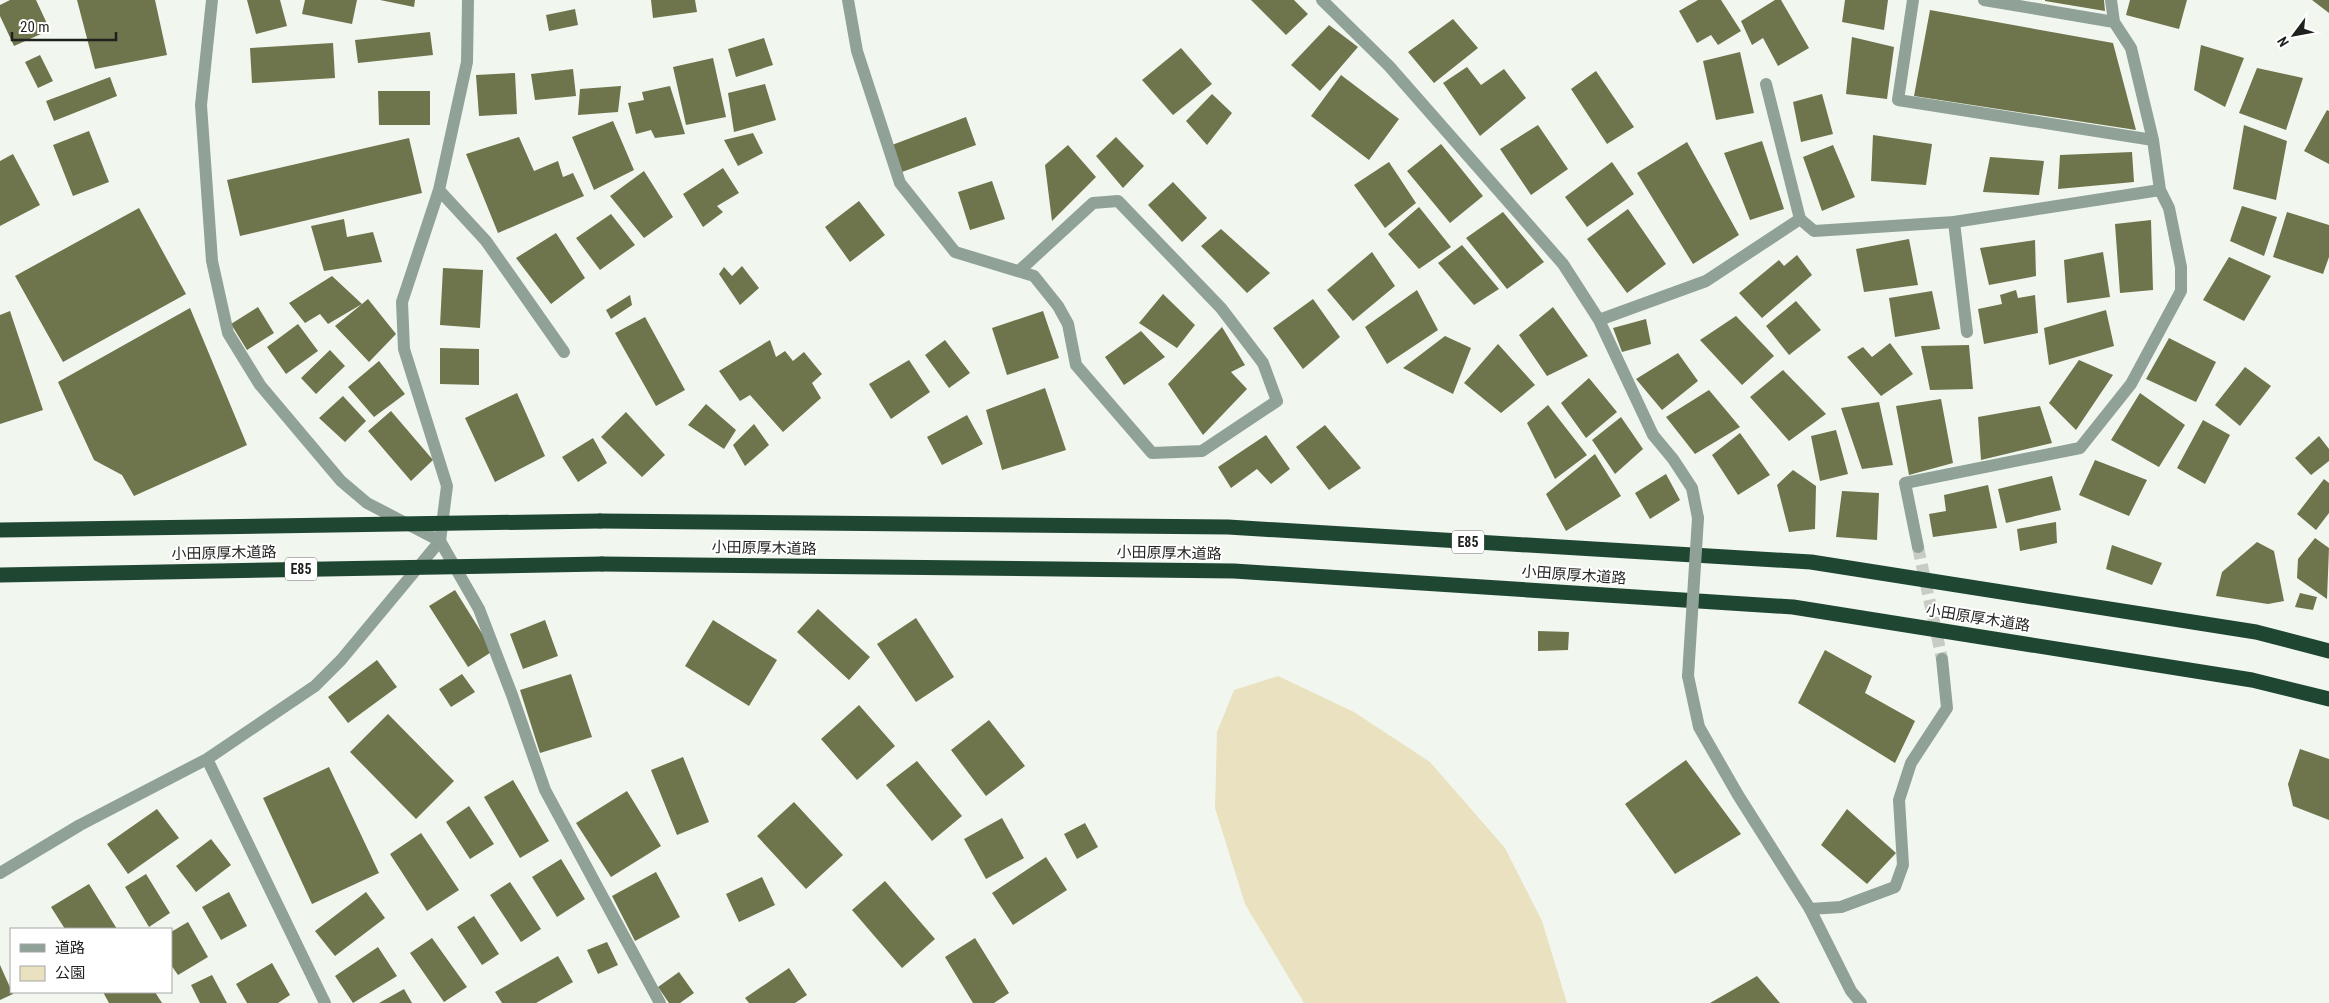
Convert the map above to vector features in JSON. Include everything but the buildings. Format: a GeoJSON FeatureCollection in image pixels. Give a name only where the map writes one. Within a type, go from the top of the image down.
{"type":"FeatureCollection","features":[{"type":"Feature","properties":{"kind":"highway","name":"小田原厚木道路"},"geometry":{"type":"LineString","coordinates":[[0,530],[600,521],[1228,527],[1810,562],[2256,632],[2329,651]]}},
{"type":"Feature","properties":{"kind":"highway","name":"小田原厚木道路"},"geometry":{"type":"LineString","coordinates":[[0,575],[602,564],[1234,571],[1793,606],[2252,680],[2329,699]]}},
{"type":"Feature","properties":{"kind":"street"},"geometry":{"type":"LineString","coordinates":[[212,0],[201,106],[212,261],[228,333],[260,385],[341,481],[367,503],[440,541],[478,609],[512,695],[545,790],[660,1003]]}},
{"type":"Feature","properties":{"kind":"street"},"geometry":{"type":"LineString","coordinates":[[0,873],[80,825],[207,759],[315,686],[341,660],[440,541],[447,486],[404,349],[402,302],[439,190],[467,62],[468,0]]}},
{"type":"Feature","properties":{"kind":"street"},"geometry":{"type":"LineString","coordinates":[[848,0],[858,51],[900,183],[954,252],[1034,276],[1058,306],[1068,324],[1076,365],[1152,453],[1202,450],[1277,401],[1263,363],[1221,308],[1118,202],[1094,203],[1019,271]]}},
{"type":"Feature","properties":{"kind":"street"},"geometry":{"type":"LineString","coordinates":[[1322,0],[1389,66],[1563,264],[1599,320],[1653,435],[1673,459],[1692,488],[1698,518],[1688,676],[1699,726],[1738,795],[1810,909],[1851,991],[1861,1003]]}},
{"type":"Feature","properties":{"kind":"street"},"geometry":{"type":"LineString","coordinates":[[1913,0],[1898,100],[2153,140]]}},
{"type":"Feature","properties":{"kind":"street"},"geometry":{"type":"LineString","coordinates":[[1984,0],[2114,22]]}},
{"type":"Feature","properties":{"kind":"street"},"geometry":{"type":"LineString","coordinates":[[1918,547],[1905,483],[2080,448],[2108,416],[2131,384],[2181,291],[2181,267],[2169,208],[2160,190],[2153,140],[2131,48],[2114,22],[2111,0]]}},
{"type":"Feature","properties":{"kind":"street"},"geometry":{"type":"LineString","coordinates":[[1766,84],[1800,219],[1814,231],[1954,222],[2160,190]]}},
{"type":"Feature","properties":{"kind":"street"},"geometry":{"type":"LineString","coordinates":[[439,190],[486,241],[564,352]]}},
{"type":"Feature","properties":{"kind":"street"},"geometry":{"type":"LineString","coordinates":[[1599,320],[1706,281],[1800,219]]}},
{"type":"Feature","properties":{"kind":"street"},"geometry":{"type":"LineString","coordinates":[[1954,222],[1967,332]]}},
{"type":"Feature","properties":{"kind":"street"},"geometry":{"type":"LineString","coordinates":[[1810,909],[1841,907],[1895,887],[1903,865],[1899,800],[1911,763],[1947,708],[1942,659]]}},
{"type":"Feature","properties":{"kind":"street"},"geometry":{"type":"LineString","coordinates":[[207,759],[325,1003]]}},
{"type":"Feature","properties":{"kind":"green space"},"geometry":{"type":"Polygon","coordinates":[[[1278,676],[1354,712],[1430,762],[1505,848],[1542,921],[1567,1003],[1304,1003],[1245,904],[1215,808],[1217,732],[1234,690],[1278,676]]]}},
{"type":"Feature","properties":{"kind":"tunnel"},"geometry":{"type":"LineString","coordinates":[[1918,547],[1942,659]]}}]}
